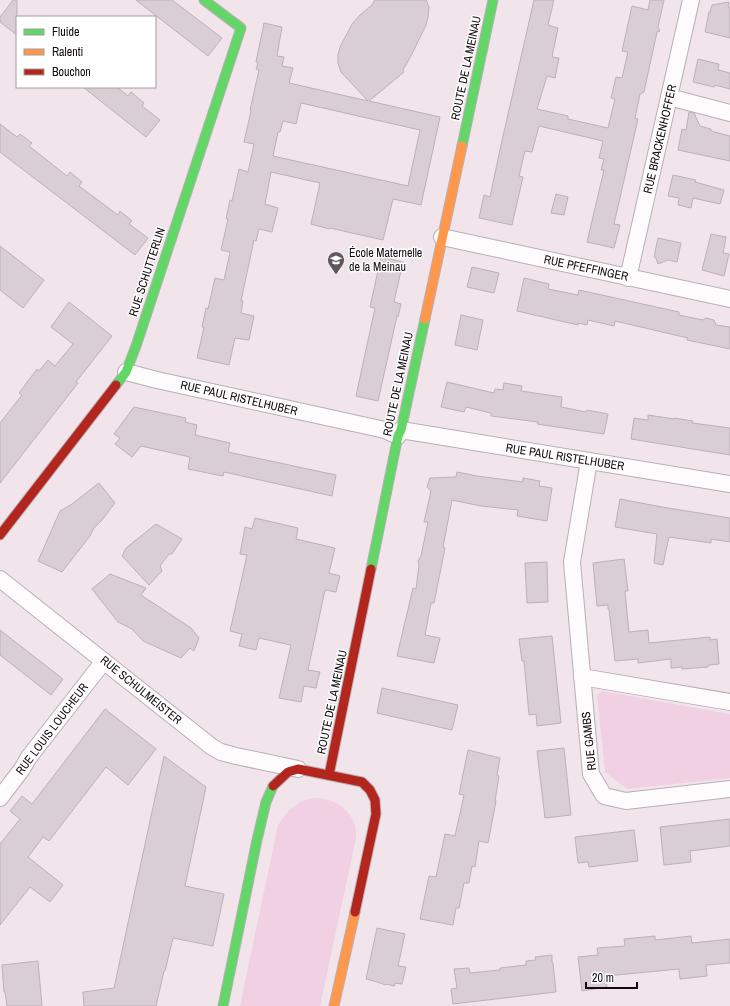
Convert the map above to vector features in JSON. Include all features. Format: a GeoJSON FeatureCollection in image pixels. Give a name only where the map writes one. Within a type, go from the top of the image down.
{"type":"FeatureCollection","features":[{"type":"Feature","properties":{"kind":"street","name":"RUE SCHUTTERLIN"},"geometry":{"type":"LineString","coordinates":[[0,535],[126,372],[145,319],[241,28],[204,0]]}},
{"type":"Feature","properties":{"kind":"street","name":"ROUTE DE LA MEINAU"},"geometry":{"type":"LineString","coordinates":[[329,775],[400,433],[493,0]]}},
{"type":"Feature","properties":{"kind":"street","name":"RUE BRACKENHOFFER"},"geometry":{"type":"LineString","coordinates":[[628,278],[691,0]]}},
{"type":"Feature","properties":{"kind":"street"},"geometry":{"type":"LineString","coordinates":[[669,97],[730,113]]}},
{"type":"Feature","properties":{"kind":"street","name":"RUE PFEFFINGER"},"geometry":{"type":"LineString","coordinates":[[442,237],[730,299]]}},
{"type":"Feature","properties":{"kind":"street","name":"RUE PAUL RISTELHUBER"},"geometry":{"type":"LineString","coordinates":[[126,372],[400,433],[730,484]]}},
{"type":"Feature","properties":{"kind":"street","name":"RUE GAMBS"},"geometry":{"type":"LineString","coordinates":[[589,461],[572,562],[591,774],[604,796],[626,801],[730,789]]}},
{"type":"Feature","properties":{"kind":"street","name":"RUE SCHULMEISTER"},"geometry":{"type":"LineString","coordinates":[[0,579],[212,747],[221,752],[236,756],[298,769]]}},
{"type":"Feature","properties":{"kind":"street","name":"RUE LOUIS LOUCHEUR"},"geometry":{"type":"LineString","coordinates":[[0,798],[22,770],[34,751],[104,661]]}},
{"type":"Feature","properties":{"kind":"street"},"geometry":{"type":"LineString","coordinates":[[582,676],[730,702]]}},
{"type":"Feature","properties":{"kind":"street"},"geometry":{"type":"LineString","coordinates":[[223,1006],[266,802],[274,785],[288,772],[298,769],[362,782],[370,790],[375,800],[376,814],[334,1006]]}},
{"type":"Feature","properties":{"kind":"shaded area"},"geometry":{"type":"Polygon","coordinates":[[[602,691],[730,714],[730,778],[627,789],[605,772],[597,695],[602,691]]]}},
{"type":"Feature","properties":{"kind":"shaded area"},"geometry":{"type":"Polygon","coordinates":[[[312,798],[325,799],[342,806],[354,822],[356,832],[356,838],[320,1006],[240,1006],[278,825],[288,811],[300,802],[312,798]]]}},
{"type":"Feature","properties":{"kind":"building"},"geometry":{"type":"Polygon","coordinates":[[[13,0],[17,0],[16,34],[0,22],[0,17],[13,0]]]}},
{"type":"Feature","properties":{"kind":"building"},"geometry":{"type":"Polygon","coordinates":[[[136,0],[172,0],[222,38],[208,56],[136,0]]]}},
{"type":"Feature","properties":{"kind":"building"},"geometry":{"type":"Polygon","coordinates":[[[375,0],[426,0],[429,7],[426,25],[403,70],[404,72],[369,101],[440,117],[421,205],[393,199],[383,240],[329,229],[311,224],[320,183],[271,172],[265,204],[278,208],[272,232],[259,229],[256,241],[254,240],[241,301],[243,301],[241,313],[254,316],[249,340],[235,338],[229,365],[197,358],[204,327],[202,327],[206,308],[208,309],[215,278],[224,280],[230,252],[221,250],[228,219],[226,219],[230,200],[232,201],[239,169],[248,172],[254,144],[244,142],[259,70],[256,69],[258,63],[256,62],[264,23],[282,27],[277,56],[284,57],[282,66],[293,68],[289,83],[368,101],[341,72],[338,63],[338,54],[352,24],[372,5],[375,0]],[[301,103],[296,124],[283,121],[280,132],[278,132],[273,156],[408,186],[420,130],[301,103]]]}},
{"type":"Feature","properties":{"kind":"building"},"geometry":{"type":"Polygon","coordinates":[[[534,0],[554,0],[548,25],[558,28],[552,57],[559,58],[555,78],[547,76],[537,109],[568,116],[568,119],[608,128],[615,99],[611,98],[616,77],[622,78],[628,52],[622,51],[632,6],[648,10],[650,0],[664,0],[658,27],[660,31],[657,32],[644,92],[640,94],[635,118],[638,119],[614,224],[620,225],[614,248],[587,242],[604,170],[601,170],[604,159],[599,158],[603,141],[539,126],[532,152],[525,151],[519,176],[523,177],[512,225],[479,218],[484,195],[490,197],[534,0]]]}},
{"type":"Feature","properties":{"kind":"building"},"geometry":{"type":"Polygon","coordinates":[[[729,2],[730,38],[705,32],[712,5],[729,2]]]}},
{"type":"Feature","properties":{"kind":"building"},"geometry":{"type":"Polygon","coordinates":[[[698,59],[719,64],[718,70],[730,73],[730,89],[693,82],[698,59]]]}},
{"type":"Feature","properties":{"kind":"building"},"geometry":{"type":"Polygon","coordinates":[[[84,88],[118,88],[128,96],[131,92],[144,103],[142,106],[160,120],[146,137],[84,88]]]}},
{"type":"Feature","properties":{"kind":"building"},"geometry":{"type":"Polygon","coordinates":[[[689,112],[694,113],[700,126],[711,129],[711,131],[730,136],[730,161],[678,150],[682,129],[686,130],[689,112]]]}},
{"type":"Feature","properties":{"kind":"building"},"geometry":{"type":"Polygon","coordinates":[[[0,124],[17,137],[20,134],[32,143],[29,146],[67,176],[70,172],[82,182],[79,186],[118,215],[120,211],[132,221],[129,224],[148,238],[135,255],[0,152],[0,124]]]}},
{"type":"Feature","properties":{"kind":"building"},"geometry":{"type":"Polygon","coordinates":[[[673,175],[696,180],[695,182],[724,190],[720,204],[693,198],[691,208],[678,205],[679,198],[668,196],[673,175]]]}},
{"type":"Feature","properties":{"kind":"building"},"geometry":{"type":"Polygon","coordinates":[[[556,194],[568,197],[564,215],[551,213],[556,194]]]}},
{"type":"Feature","properties":{"kind":"building"},"geometry":{"type":"Polygon","coordinates":[[[711,234],[726,237],[723,253],[729,254],[724,276],[702,270],[711,234]]]}},
{"type":"Feature","properties":{"kind":"building"},"geometry":{"type":"Polygon","coordinates":[[[658,238],[681,243],[677,262],[668,260],[658,264],[656,258],[654,257],[658,238]]]}},
{"type":"Feature","properties":{"kind":"building"},"geometry":{"type":"Polygon","coordinates":[[[0,246],[44,280],[23,308],[0,290],[0,246]]]}},
{"type":"Feature","properties":{"kind":"building"},"geometry":{"type":"Polygon","coordinates":[[[381,257],[403,262],[394,302],[401,304],[378,401],[356,396],[375,308],[370,307],[381,257]]]}},
{"type":"Feature","properties":{"kind":"building"},"geometry":{"type":"Polygon","coordinates":[[[472,267],[499,273],[494,293],[467,287],[472,267]]]}},
{"type":"Feature","properties":{"kind":"building"},"geometry":{"type":"Polygon","coordinates":[[[524,278],[549,284],[548,289],[578,295],[579,290],[679,312],[679,315],[703,320],[706,318],[714,320],[716,325],[730,327],[730,349],[687,340],[688,338],[615,321],[614,326],[588,320],[587,325],[578,323],[578,325],[517,311],[524,278]]]}},
{"type":"Feature","properties":{"kind":"building"},"geometry":{"type":"Polygon","coordinates":[[[69,302],[112,336],[76,382],[78,383],[0,483],[0,423],[22,395],[19,393],[37,369],[39,371],[48,360],[55,366],[73,344],[51,327],[69,302]]]}},
{"type":"Feature","properties":{"kind":"building"},"geometry":{"type":"Polygon","coordinates":[[[461,315],[483,320],[477,350],[455,345],[461,315]]]}},
{"type":"Feature","properties":{"kind":"building"},"geometry":{"type":"Polygon","coordinates":[[[447,382],[494,393],[495,389],[503,390],[504,383],[522,386],[521,391],[562,397],[561,407],[586,412],[587,410],[608,414],[604,434],[537,424],[538,422],[491,416],[491,413],[466,407],[464,412],[441,407],[447,382]]]}},
{"type":"Feature","properties":{"kind":"building"},"geometry":{"type":"Polygon","coordinates":[[[134,407],[186,418],[185,422],[197,425],[195,435],[230,443],[228,452],[336,475],[332,496],[224,472],[223,476],[188,469],[190,457],[141,446],[132,457],[115,444],[120,438],[114,434],[134,407]]]}},
{"type":"Feature","properties":{"kind":"building"},"geometry":{"type":"Polygon","coordinates":[[[648,415],[730,428],[730,455],[631,439],[634,418],[648,420],[648,415]]]}},
{"type":"Feature","properties":{"kind":"building"},"geometry":{"type":"Polygon","coordinates":[[[457,472],[523,482],[523,478],[540,481],[539,486],[552,488],[547,521],[517,516],[518,510],[481,506],[452,500],[443,547],[445,548],[434,603],[431,603],[425,635],[440,638],[434,663],[397,656],[413,588],[416,589],[419,565],[418,561],[421,556],[428,522],[424,522],[431,491],[427,487],[430,478],[456,477],[457,472]]]}},
{"type":"Feature","properties":{"kind":"building"},"geometry":{"type":"Polygon","coordinates":[[[99,483],[115,503],[94,528],[90,536],[62,572],[38,561],[60,511],[72,504],[99,483]]]}},
{"type":"Feature","properties":{"kind":"building"},"geometry":{"type":"Polygon","coordinates":[[[620,499],[730,518],[730,542],[711,539],[711,543],[669,537],[663,565],[654,563],[657,534],[615,527],[620,499]]]}},
{"type":"Feature","properties":{"kind":"building"},"geometry":{"type":"Polygon","coordinates":[[[255,518],[298,528],[296,539],[335,548],[329,573],[340,576],[336,592],[325,590],[308,670],[320,672],[316,688],[304,686],[301,702],[279,698],[291,645],[259,638],[256,650],[239,646],[242,634],[230,631],[247,555],[240,554],[245,527],[252,529],[255,518]]]}},
{"type":"Feature","properties":{"kind":"building"},"geometry":{"type":"Polygon","coordinates":[[[156,524],[182,539],[172,554],[169,554],[160,566],[162,571],[149,585],[122,556],[126,548],[156,524]]]}},
{"type":"Feature","properties":{"kind":"building"},"geometry":{"type":"Polygon","coordinates":[[[624,559],[628,591],[625,591],[629,632],[648,630],[649,643],[710,637],[710,640],[717,639],[719,664],[709,665],[708,667],[682,669],[682,667],[671,668],[671,659],[638,663],[638,659],[615,661],[609,609],[608,605],[597,606],[593,563],[624,559]]]}},
{"type":"Feature","properties":{"kind":"building"},"geometry":{"type":"Polygon","coordinates":[[[547,562],[548,602],[527,603],[525,563],[547,562]]]}},
{"type":"Feature","properties":{"kind":"building"},"geometry":{"type":"Polygon","coordinates":[[[110,574],[146,588],[141,595],[191,628],[199,638],[194,651],[190,648],[181,658],[143,641],[132,629],[118,622],[92,589],[110,574]]]}},
{"type":"Feature","properties":{"kind":"building"},"geometry":{"type":"Polygon","coordinates":[[[0,630],[63,679],[51,695],[0,655],[0,630]]]}},
{"type":"Feature","properties":{"kind":"building"},"geometry":{"type":"Polygon","coordinates":[[[552,636],[561,723],[537,726],[536,714],[529,715],[524,661],[522,661],[519,639],[552,636]]]}},
{"type":"Feature","properties":{"kind":"building"},"geometry":{"type":"Polygon","coordinates":[[[382,688],[458,705],[452,730],[377,713],[382,688]]]}},
{"type":"Feature","properties":{"kind":"building"},"geometry":{"type":"Polygon","coordinates":[[[105,709],[156,749],[128,785],[106,767],[49,841],[43,837],[28,857],[63,885],[50,902],[30,887],[0,925],[0,844],[20,819],[10,811],[22,796],[32,804],[105,709]]]}},
{"type":"Feature","properties":{"kind":"building"},"geometry":{"type":"Polygon","coordinates":[[[564,748],[571,815],[545,818],[537,751],[564,748]]]}},
{"type":"Feature","properties":{"kind":"building"},"geometry":{"type":"Polygon","coordinates":[[[468,750],[500,758],[497,775],[499,776],[496,801],[488,843],[479,841],[475,867],[472,866],[469,883],[464,883],[459,908],[456,908],[453,925],[420,919],[429,876],[436,877],[445,834],[455,836],[464,795],[459,794],[468,750]]]}},
{"type":"Feature","properties":{"kind":"building"},"geometry":{"type":"Polygon","coordinates":[[[164,756],[206,787],[185,886],[224,894],[213,946],[173,938],[156,1006],[84,1006],[83,992],[114,988],[164,756]]]}},
{"type":"Feature","properties":{"kind":"building"},"geometry":{"type":"Polygon","coordinates":[[[730,819],[730,846],[690,851],[691,862],[664,865],[660,827],[730,819]]]}},
{"type":"Feature","properties":{"kind":"building"},"geometry":{"type":"Polygon","coordinates":[[[634,830],[638,861],[589,867],[588,862],[578,863],[575,837],[634,830]]]}},
{"type":"Feature","properties":{"kind":"building"},"geometry":{"type":"Polygon","coordinates":[[[377,928],[405,934],[398,966],[406,967],[402,984],[395,983],[394,986],[386,985],[366,979],[377,928]]]}},
{"type":"Feature","properties":{"kind":"building"},"geometry":{"type":"Polygon","coordinates":[[[655,936],[655,940],[691,936],[692,943],[730,939],[730,963],[706,965],[707,976],[680,979],[679,969],[606,976],[607,987],[582,991],[578,957],[598,955],[597,948],[625,946],[624,939],[655,936]]]}},
{"type":"Feature","properties":{"kind":"building"},"geometry":{"type":"Polygon","coordinates":[[[552,955],[556,992],[453,1004],[451,989],[457,988],[454,969],[469,968],[470,973],[500,970],[500,968],[526,965],[526,961],[536,960],[535,957],[552,955]]]}},
{"type":"Feature","properties":{"kind":"building"},"geometry":{"type":"Polygon","coordinates":[[[38,961],[42,1006],[7,1006],[4,992],[2,965],[38,961]]]}},
{"type":"Feature","properties":{"kind":"traffic: fast"},"geometry":{"type":"LineString","coordinates":[[116,385],[126,372],[136,346],[241,28],[204,0]]}},
{"type":"Feature","properties":{"kind":"traffic: fast"},"geometry":{"type":"LineString","coordinates":[[462,146],[493,0]]}},
{"type":"Feature","properties":{"kind":"traffic: fast"},"geometry":{"type":"LineString","coordinates":[[371,569],[398,436],[401,430],[425,319]]}},
{"type":"Feature","properties":{"kind":"traffic: fast"},"geometry":{"type":"LineString","coordinates":[[223,1006],[257,840],[266,802],[273,786]]}},
{"type":"Feature","properties":{"kind":"traffic: slow"},"geometry":{"type":"LineString","coordinates":[[425,319],[462,146]]}},
{"type":"Feature","properties":{"kind":"traffic: slow"},"geometry":{"type":"LineString","coordinates":[[334,1006],[355,912]]}},
{"type":"Feature","properties":{"kind":"traffic: jam"},"geometry":{"type":"LineString","coordinates":[[0,535],[116,385]]}},
{"type":"Feature","properties":{"kind":"traffic: jam"},"geometry":{"type":"LineString","coordinates":[[329,775],[371,569]]}},
{"type":"Feature","properties":{"kind":"traffic: jam"},"geometry":{"type":"LineString","coordinates":[[273,786],[288,772],[298,769],[362,782],[370,790],[375,800],[376,814],[355,912]]}},
{"type":"Feature","properties":{"kind":"place","name":"École Maternelle de la Meinau"},"geometry":{"type":"Point","coordinates":[336,275]}}]}
